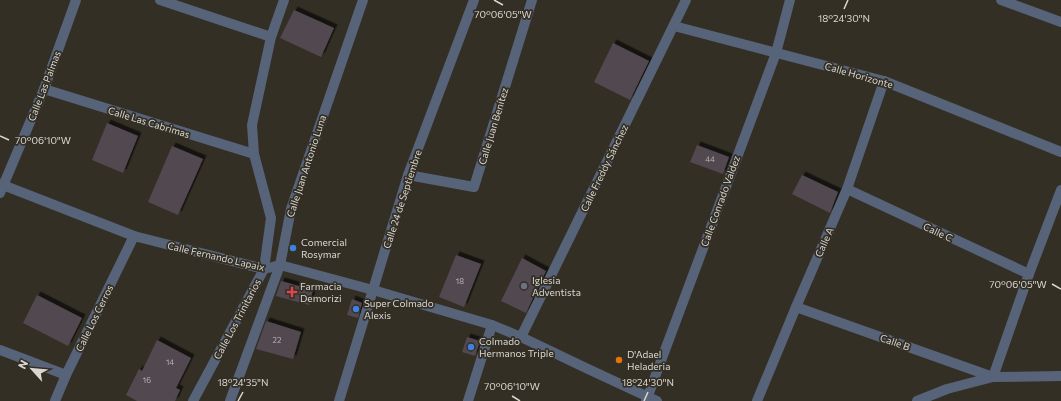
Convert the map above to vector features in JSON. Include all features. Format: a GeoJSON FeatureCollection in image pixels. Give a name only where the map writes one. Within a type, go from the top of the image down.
{"type":"FeatureCollection","features":[{"type":"Feature","properties":{"kind":"street","name":"Calle Las Palmas"},"geometry":{"type":"LineString","coordinates":[[1,187],[44,89],[76,0]]}},
{"type":"Feature","properties":{"kind":"street"},"geometry":{"type":"LineString","coordinates":[[160,0],[271,37]]}},
{"type":"Feature","properties":{"kind":"street","name":"Calle Los Trinitarios"},"geometry":{"type":"LineString","coordinates":[[193,401],[264,269],[271,218],[254,154],[252,125],[271,37],[284,0]]}},
{"type":"Feature","properties":{"kind":"street","name":"Calle Juan Antonio Luna"},"geometry":{"type":"LineString","coordinates":[[230,401],[280,265],[291,209],[362,0]]}},
{"type":"Feature","properties":{"kind":"street","name":"Calle 24 de Septiembre"},"geometry":{"type":"LineString","coordinates":[[339,401],[408,175],[474,0]]}},
{"type":"Feature","properties":{"kind":"street","name":"Calle Juan Benítez"},"geometry":{"type":"LineString","coordinates":[[408,175],[474,187],[532,0]]}},
{"type":"Feature","properties":{"kind":"street","name":"Calle Freddy Sánchez"},"geometry":{"type":"LineString","coordinates":[[521,336],[686,0]]}},
{"type":"Feature","properties":{"kind":"street","name":"Calle Conrado Valdez"},"geometry":{"type":"LineString","coordinates":[[650,400],[776,53],[790,0]]}},
{"type":"Feature","properties":{"kind":"street"},"geometry":{"type":"LineString","coordinates":[[1001,0],[1023,4],[1061,22]]}},
{"type":"Feature","properties":{"kind":"street","name":"Calle Horizonte"},"geometry":{"type":"LineString","coordinates":[[674,26],[884,80],[1061,152]]}},
{"type":"Feature","properties":{"kind":"street","name":"Calle A"},"geometry":{"type":"LineString","coordinates":[[757,401],[796,307],[848,189],[884,80]]}},
{"type":"Feature","properties":{"kind":"street","name":"Calle Las Cabrimas"},"geometry":{"type":"LineString","coordinates":[[44,89],[254,154]]}},
{"type":"Feature","properties":{"kind":"street","name":"Calle Fernando Lapaix"},"geometry":{"type":"LineString","coordinates":[[1,187],[134,236],[264,269],[280,265],[373,290],[492,326],[521,336],[650,400]]}},
{"type":"Feature","properties":{"kind":"street","name":"Calle C"},"geometry":{"type":"LineString","coordinates":[[848,189],[1029,274]]}},
{"type":"Feature","properties":{"kind":"street"},"geometry":{"type":"LineString","coordinates":[[993,377],[1029,274],[1061,190]]}},
{"type":"Feature","properties":{"kind":"street","name":"Calle Los Cerros"},"geometry":{"type":"LineString","coordinates":[[55,401],[66,375],[134,236]]}},
{"type":"Feature","properties":{"kind":"street","name":"Calle B"},"geometry":{"type":"LineString","coordinates":[[796,307],[993,377]]}},
{"type":"Feature","properties":{"kind":"street"},"geometry":{"type":"LineString","coordinates":[[468,401],[492,326]]}},
{"type":"Feature","properties":{"kind":"street"},"geometry":{"type":"LineString","coordinates":[[0,350],[66,375]]}},
{"type":"Feature","properties":{"kind":"street"},"geometry":{"type":"LineString","coordinates":[[917,401],[947,389],[993,377],[1061,376]]}},
{"type":"Feature","properties":{"kind":"building"},"geometry":{"type":"Polygon","coordinates":[[[294,10],[334,28],[321,57],[280,38],[294,10]]]}},
{"type":"Feature","properties":{"kind":"building"},"geometry":{"type":"Polygon","coordinates":[[[613,43],[649,61],[630,100],[594,82],[613,43]]]}},
{"type":"Feature","properties":{"kind":"building"},"geometry":{"type":"Polygon","coordinates":[[[107,123],[138,136],[123,173],[92,160],[107,123]]]}},
{"type":"Feature","properties":{"kind":"building"},"geometry":{"type":"Polygon","coordinates":[[[697,145],[729,157],[723,174],[690,162],[697,145]]]}},
{"type":"Feature","properties":{"kind":"building"},"geometry":{"type":"Polygon","coordinates":[[[172,146],[203,159],[178,215],[148,202],[172,146]]]}},
{"type":"Feature","properties":{"kind":"building"},"geometry":{"type":"Polygon","coordinates":[[[802,175],[838,192],[830,213],[792,194],[802,175]]]}},
{"type":"Feature","properties":{"kind":"building"},"geometry":{"type":"Polygon","coordinates":[[[456,255],[481,264],[464,307],[439,297],[456,255]]]}},
{"type":"Feature","properties":{"kind":"building","name":"Iglesia Adventista"},"geometry":{"type":"Polygon","coordinates":[[[522,258],[546,271],[526,313],[501,301],[522,258]]]}},
{"type":"Feature","properties":{"kind":"building","name":"Farmacia Demorizi"},"geometry":{"type":"Polygon","coordinates":[[[281,281],[313,290],[309,305],[276,296],[281,281]]]}},
{"type":"Feature","properties":{"kind":"building"},"geometry":{"type":"Polygon","coordinates":[[[37,295],[82,318],[68,346],[23,323],[37,295]]]}},
{"type":"Feature","properties":{"kind":"building","name":"Super Colmado Alexis"},"geometry":{"type":"Polygon","coordinates":[[[352,299],[362,303],[358,318],[347,315],[352,299]]]}},
{"type":"Feature","properties":{"kind":"building"},"geometry":{"type":"Polygon","coordinates":[[[266,321],[301,332],[293,359],[256,349],[266,321]]]}},
{"type":"Feature","properties":{"kind":"building","name":"Colmado Hermanos Triple"},"geometry":{"type":"Polygon","coordinates":[[[467,337],[480,341],[475,356],[462,352],[467,337]]]}},
{"type":"Feature","properties":{"kind":"building"},"geometry":{"type":"Polygon","coordinates":[[[157,340],[191,358],[176,388],[180,390],[175,401],[137,401],[126,395],[139,369],[142,371],[157,340]]]}},
{"type":"Feature","properties":{"kind":"place","name":"Comercial Rosymar"},"geometry":{"type":"Point","coordinates":[293,248]}},
{"type":"Feature","properties":{"kind":"place","name":"Iglesia Adventista"},"geometry":{"type":"Point","coordinates":[524,286]}},
{"type":"Feature","properties":{"kind":"place","name":"Farmacia Demorizi"},"geometry":{"type":"Point","coordinates":[292,292]}},
{"type":"Feature","properties":{"kind":"place","name":"Super Colmado Alexis"},"geometry":{"type":"Point","coordinates":[356,309]}},
{"type":"Feature","properties":{"kind":"place","name":"Colmado Hermanos Triple"},"geometry":{"type":"Point","coordinates":[471,347]}},
{"type":"Feature","properties":{"kind":"place","name":"D'Adael Heladeria"},"geometry":{"type":"Point","coordinates":[619,360]}}]}
